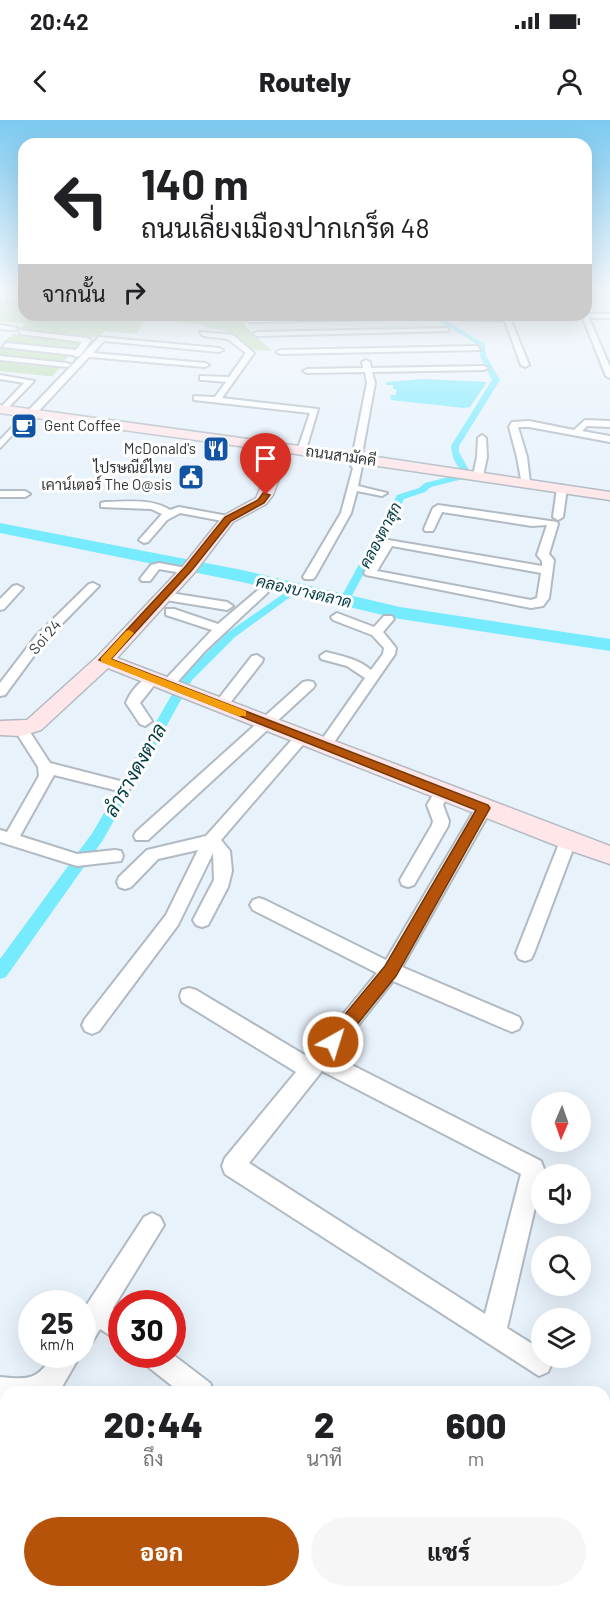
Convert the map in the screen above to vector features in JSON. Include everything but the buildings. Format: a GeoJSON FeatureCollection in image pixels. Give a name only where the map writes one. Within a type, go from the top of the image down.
{"type":"FeatureCollection","features":[{"type":"Feature","properties":{"kind":"street"},"geometry":{"type":"LineString","coordinates":[[9,359],[67,365]]}},
{"type":"Feature","properties":{"kind":"street"},"geometry":{"type":"LineString","coordinates":[[28,413],[67,365],[76,359]]}},
{"type":"Feature","properties":{"kind":"street"},"geometry":{"type":"LineString","coordinates":[[0,445],[78,359]]}},
{"type":"Feature","properties":{"kind":"street"},"geometry":{"type":"LineString","coordinates":[[139,359],[205,365]]}},
{"type":"Feature","properties":{"kind":"street"},"geometry":{"type":"LineString","coordinates":[[217,400],[246,359]]}},
{"type":"Feature","properties":{"kind":"street"},"geometry":{"type":"LineString","coordinates":[[309,577],[346,513],[354,488],[371,383],[366,359]]}},
{"type":"Feature","properties":{"kind":"street"},"geometry":{"type":"LineString","coordinates":[[523,359],[525,365]]}},
{"type":"Feature","properties":{"kind":"street"},"geometry":{"type":"LineString","coordinates":[[607,362],[610,376]]}},
{"type":"Feature","properties":{"kind":"street"},"geometry":{"type":"LineString","coordinates":[[307,371],[484,368]]}},
{"type":"Feature","properties":{"kind":"street"},"geometry":{"type":"LineString","coordinates":[[0,377],[30,381],[2,409]]}},
{"type":"Feature","properties":{"kind":"street"},"geometry":{"type":"LineString","coordinates":[[203,378],[231,380]]}},
{"type":"Feature","properties":{"kind":"street"},"geometry":{"type":"LineString","coordinates":[[197,398],[315,411],[302,451]]}},
{"type":"Feature","properties":{"kind":"street","name":"ถนนสามัคคี"},"geometry":{"type":"LineString","coordinates":[[2,409],[610,496]]}},
{"type":"Feature","properties":{"kind":"street"},"geometry":{"type":"LineString","coordinates":[[576,433],[585,423],[610,424]]}},
{"type":"Feature","properties":{"kind":"street"},"geometry":{"type":"LineString","coordinates":[[525,483],[522,457],[513,426],[515,424],[529,424],[610,439]]}},
{"type":"Feature","properties":{"kind":"street"},"geometry":{"type":"LineString","coordinates":[[478,476],[482,457],[482,438]]}},
{"type":"Feature","properties":{"kind":"street"},"geometry":{"type":"LineString","coordinates":[[0,728],[21,729],[34,725],[167,604],[191,566],[228,519],[261,501],[266,495],[284,448]]}},
{"type":"Feature","properties":{"kind":"street"},"geometry":{"type":"LineString","coordinates":[[354,488],[382,493]]}},
{"type":"Feature","properties":{"kind":"street"},"geometry":{"type":"LineString","coordinates":[[543,555],[562,488]]}},
{"type":"Feature","properties":{"kind":"street"},"geometry":{"type":"LineString","coordinates":[[0,494],[25,494]]}},
{"type":"Feature","properties":{"kind":"street"},"geometry":{"type":"LineString","coordinates":[[105,505],[151,506],[158,507],[169,514]]}},
{"type":"Feature","properties":{"kind":"street"},"geometry":{"type":"LineString","coordinates":[[429,529],[438,508],[532,524],[552,521]]}},
{"type":"Feature","properties":{"kind":"street"},"geometry":{"type":"LineString","coordinates":[[144,540],[169,514],[179,510],[228,519]]}},
{"type":"Feature","properties":{"kind":"street"},"geometry":{"type":"LineString","coordinates":[[543,555],[548,560],[543,598],[539,603],[531,604],[370,573],[388,543],[545,570]]}},
{"type":"Feature","properties":{"kind":"street"},"geometry":{"type":"LineString","coordinates":[[532,569],[536,557],[543,555]]}},
{"type":"Feature","properties":{"kind":"street"},"geometry":{"type":"LineString","coordinates":[[146,579],[159,566],[191,566]]}},
{"type":"Feature","properties":{"kind":"street","name":"Soi 24"},"geometry":{"type":"LineString","coordinates":[[0,692],[40,639],[93,586]]}},
{"type":"Feature","properties":{"kind":"street"},"geometry":{"type":"LineString","coordinates":[[0,606],[17,588]]}},
{"type":"Feature","properties":{"kind":"street"},"geometry":{"type":"LineString","coordinates":[[145,721],[133,703],[135,697],[171,686],[184,664],[219,628],[262,592]]}},
{"type":"Feature","properties":{"kind":"street"},"geometry":{"type":"LineString","coordinates":[[167,604],[227,606]]}},
{"type":"Feature","properties":{"kind":"street"},"geometry":{"type":"LineString","coordinates":[[167,604],[219,628]]}},
{"type":"Feature","properties":{"kind":"street"},"geometry":{"type":"LineString","coordinates":[[325,745],[389,654],[390,648],[376,632],[337,617]]}},
{"type":"Feature","properties":{"kind":"street"},"geometry":{"type":"LineString","coordinates":[[376,632],[388,619]]}},
{"type":"Feature","properties":{"kind":"street"},"geometry":{"type":"LineString","coordinates":[[326,656],[352,662],[366,669],[372,678]]}},
{"type":"Feature","properties":{"kind":"street"},"geometry":{"type":"LineString","coordinates":[[221,705],[256,659]]}},
{"type":"Feature","properties":{"kind":"street"},"geometry":{"type":"LineString","coordinates":[[105,660],[568,842],[610,855]]}},
{"type":"Feature","properties":{"kind":"street"},"geometry":{"type":"LineString","coordinates":[[142,836],[268,724],[308,685]]}},
{"type":"Feature","properties":{"kind":"street"},"geometry":{"type":"LineString","coordinates":[[21,729],[47,771],[45,782],[5,836],[78,861],[115,856]]}},
{"type":"Feature","properties":{"kind":"street"},"geometry":{"type":"LineString","coordinates":[[92,1025],[172,920],[211,841],[302,737]]}},
{"type":"Feature","properties":{"kind":"street"},"geometry":{"type":"LineString","coordinates":[[45,767],[123,787]]}},
{"type":"Feature","properties":{"kind":"street"},"geometry":{"type":"LineString","coordinates":[[408,880],[440,826],[441,821],[435,805],[442,792]]}},
{"type":"Feature","properties":{"kind":"street"},"geometry":{"type":"LineString","coordinates":[[484,808],[390,971],[233,1166],[531,1358]]}},
{"type":"Feature","properties":{"kind":"street"},"geometry":{"type":"LineString","coordinates":[[124,882],[153,854],[211,841]]}},
{"type":"Feature","properties":{"kind":"street"},"geometry":{"type":"LineString","coordinates":[[202,920],[219,892],[225,872],[222,851],[211,841]]}},
{"type":"Feature","properties":{"kind":"street"},"geometry":{"type":"LineString","coordinates":[[525,953],[568,842]]}},
{"type":"Feature","properties":{"kind":"street"},"geometry":{"type":"LineString","coordinates":[[259,905],[390,971],[512,1023]]}},
{"type":"Feature","properties":{"kind":"street"},"geometry":{"type":"LineString","coordinates":[[189,996],[315,1064],[533,1169],[493,1333]]}},
{"type":"Feature","properties":{"kind":"street"},"geometry":{"type":"LineString","coordinates":[[96,1315],[152,1225]]}},
{"type":"Feature","properties":{"kind":"street"},"geometry":{"type":"LineString","coordinates":[[98,1312],[108,1320]]}},
{"type":"Feature","properties":{"kind":"street"},"geometry":{"type":"LineString","coordinates":[[41,1386],[50,1383],[60,1368]]}},
{"type":"Feature","properties":{"kind":"street"},"geometry":{"type":"LineString","coordinates":[[170,1368],[193,1386]]}},
{"type":"Feature","properties":{"kind":"green space"},"geometry":{"type":"Polygon","coordinates":[[[35,359],[66,359],[63,362],[35,359]]]}},
{"type":"Feature","properties":{"kind":"green space"},"geometry":{"type":"Polygon","coordinates":[[[0,362],[60,367],[53,376],[47,376],[0,371],[0,362]]]}},
{"type":"Feature","properties":{"kind":"water"},"geometry":{"type":"Polygon","coordinates":[[[423,379],[487,382],[470,407],[391,400],[390,395],[396,395],[396,389],[393,389],[393,385],[386,385],[386,382],[423,379]]]}},
{"type":"Feature","properties":{"kind":"waterway","name":"คลองตาสุก"},"geometry":{"type":"LineString","coordinates":[[465,470],[455,452],[455,446],[496,380],[485,359]]}},
{"type":"Feature","properties":{"kind":"waterway","name":"คลองตาสุก"},"geometry":{"type":"LineString","coordinates":[[344,601],[400,497],[422,490],[428,485],[464,476]]}},
{"type":"Feature","properties":{"kind":"waterway","name":"คลองบางตลาด"},"geometry":{"type":"LineString","coordinates":[[0,528],[242,576],[400,613],[610,645]]}},
{"type":"Feature","properties":{"kind":"waterway","name":"ลำรางดงตาล"},"geometry":{"type":"LineString","coordinates":[[0,972],[98,836],[187,678],[231,635],[293,590]]}},
{"type":"Feature","properties":{"kind":"slow traffic"},"geometry":{"type":"LineString","coordinates":[[129,633],[105,660],[242,714]]}},
{"type":"Feature","properties":{"kind":"place","name":"Gent Coffee"},"geometry":{"type":"Point","coordinates":[24,426]}},
{"type":"Feature","properties":{"kind":"place","name":"McDonald's"},"geometry":{"type":"Point","coordinates":[216,449]}},
{"type":"Feature","properties":{"kind":"place","name":"ไปรษณีย์ไทย เคาน์เตอร์ The O@sis"},"geometry":{"type":"Point","coordinates":[191,477]}},
{"type":"Feature","properties":{"kind":"route"},"geometry":{"type":"LineString","coordinates":[[266,495],[261,501],[228,519],[189,568],[105,660],[484,808],[390,971],[333,1042]]}}]}
